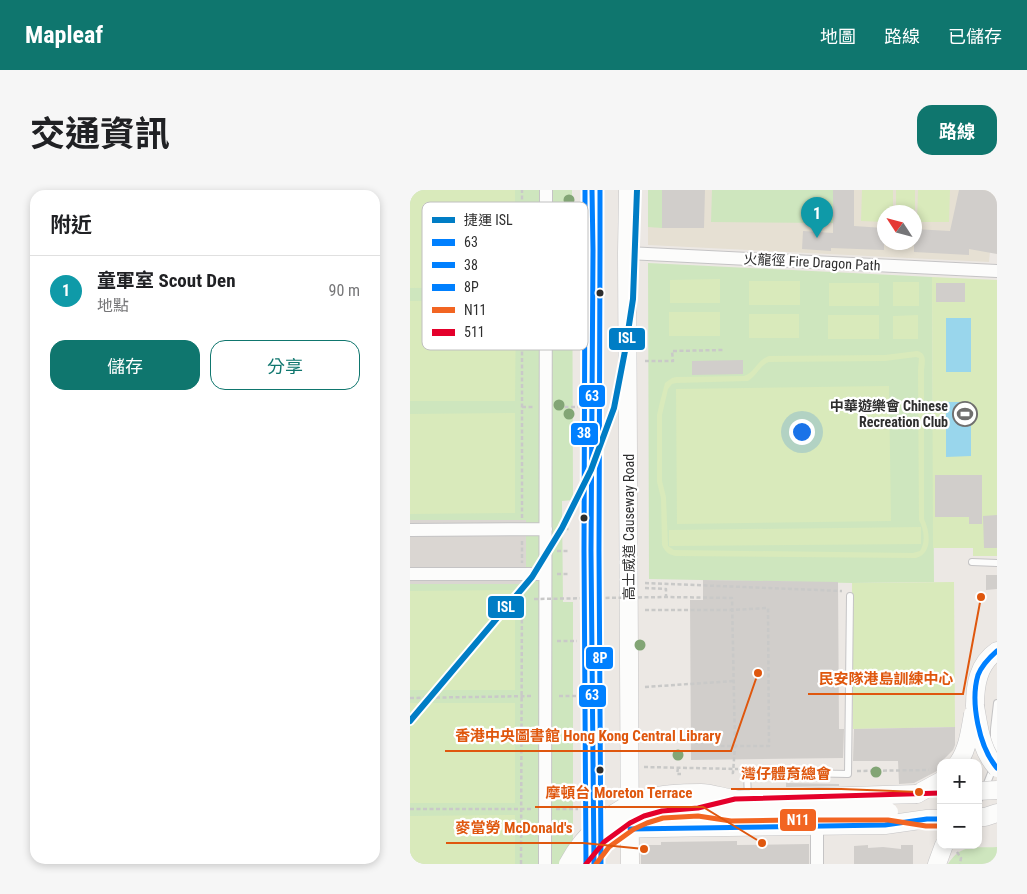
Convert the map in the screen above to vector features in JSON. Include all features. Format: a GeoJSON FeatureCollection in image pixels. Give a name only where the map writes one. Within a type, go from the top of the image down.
{"type":"FeatureCollection","features":[{"type":"Feature","properties":{"kind":"main road"},"geometry":{"type":"LineString","coordinates":[[592,190],[591,551],[594,864]]}},
{"type":"Feature","properties":{"kind":"main road","name":"高士威道 Causeway Road"},"geometry":{"type":"LineString","coordinates":[[628,190],[630,864]]}},
{"type":"Feature","properties":{"kind":"main road"},"geometry":{"type":"LineString","coordinates":[[996,768],[985,750],[982,740],[975,706],[975,696],[978,675],[984,663],[997,651]]}},
{"type":"Feature","properties":{"kind":"main road"},"geometry":{"type":"LineString","coordinates":[[960,759],[966,749],[975,706]]}},
{"type":"Feature","properties":{"kind":"main road"},"geometry":{"type":"LineString","coordinates":[[917,794],[936,775]]}},
{"type":"Feature","properties":{"kind":"main road"},"geometry":{"type":"LineString","coordinates":[[982,791],[997,790]]}},
{"type":"Feature","properties":{"kind":"main road"},"geometry":{"type":"LineString","coordinates":[[568,864],[583,841],[594,830],[616,813],[638,802],[659,796],[703,792],[735,799]]}},
{"type":"Feature","properties":{"kind":"main road"},"geometry":{"type":"LineString","coordinates":[[586,864],[604,842],[630,822],[662,811],[698,808],[735,799],[937,793]]}},
{"type":"Feature","properties":{"kind":"main road"},"geometry":{"type":"LineString","coordinates":[[698,808],[732,814],[889,812],[934,819]]}},
{"type":"Feature","properties":{"kind":"main road"},"geometry":{"type":"LineString","coordinates":[[982,817],[997,813]]}},
{"type":"Feature","properties":{"kind":"main road"},"geometry":{"type":"LineString","coordinates":[[594,827],[611,830],[885,825],[934,819]]}},
{"type":"Feature","properties":{"kind":"main road"},"geometry":{"type":"LineString","coordinates":[[937,864],[948,849]]}},
{"type":"Feature","properties":{"kind":"street","name":"火龍徑 Fire Dragon Path"},"geometry":{"type":"LineString","coordinates":[[627,253],[997,271]]}},
{"type":"Feature","properties":{"kind":"street"},"geometry":{"type":"LineString","coordinates":[[545,864],[546,350]]}},
{"type":"Feature","properties":{"kind":"street"},"geometry":{"type":"LineString","coordinates":[[410,530],[546,529]]}},
{"type":"Feature","properties":{"kind":"street"},"geometry":{"type":"LineString","coordinates":[[410,574],[546,574]]}},
{"type":"Feature","properties":{"kind":"street"},"geometry":{"type":"LineString","coordinates":[[817,826],[817,864]]}},
{"type":"Feature","properties":{"kind":"lane"},"geometry":{"type":"LineString","coordinates":[[972,562],[997,563]]}},
{"type":"Feature","properties":{"kind":"lane"},"geometry":{"type":"LineString","coordinates":[[748,827],[747,774],[750,772],[848,774],[848,593]]}},
{"type":"Feature","properties":{"kind":"lane"},"geometry":{"type":"LineString","coordinates":[[982,795],[996,768],[997,703]]}},
{"type":"Feature","properties":{"kind":"lane"},"geometry":{"type":"LineString","coordinates":[[982,798],[997,784]]}},
{"type":"Feature","properties":{"kind":"path"},"geometry":{"type":"LineString","coordinates":[[645,361],[672,360],[672,351],[723,350]]}},
{"type":"Feature","properties":{"kind":"path"},"geometry":{"type":"LineString","coordinates":[[645,583],[848,593]]}},
{"type":"Feature","properties":{"kind":"path"},"geometry":{"type":"LineString","coordinates":[[645,588],[666,589],[666,597]]}},
{"type":"Feature","properties":{"kind":"path"},"geometry":{"type":"LineString","coordinates":[[534,599],[732,598],[735,746],[733,774],[730,773]]}},
{"type":"Feature","properties":{"kind":"path"},"geometry":{"type":"LineString","coordinates":[[645,610],[768,608],[767,678],[769,746],[716,746]]}},
{"type":"Feature","properties":{"kind":"path"},"geometry":{"type":"LineString","coordinates":[[645,687],[734,681]]}},
{"type":"Feature","properties":{"kind":"path"},"geometry":{"type":"LineString","coordinates":[[410,698],[580,696]]}},
{"type":"Feature","properties":{"kind":"path"},"geometry":{"type":"LineString","coordinates":[[630,767],[747,769]]}},
{"type":"Feature","properties":{"kind":"path"},"geometry":{"type":"LineString","coordinates":[[678,768],[677,774],[681,774]]}},
{"type":"Feature","properties":{"kind":"path"},"geometry":{"type":"LineString","coordinates":[[848,771],[936,775]]}},
{"type":"Feature","properties":{"kind":"path"},"geometry":{"type":"LineString","coordinates":[[410,809],[580,809]]}},
{"type":"Feature","properties":{"kind":"path"},"geometry":{"type":"LineString","coordinates":[[952,849],[961,858],[960,864]]}},
{"type":"Feature","properties":{"kind":"shaded area"},"geometry":{"type":"Polygon","coordinates":[[[648,190],[996,190],[989,262],[648,245],[648,190]]]}},
{"type":"Feature","properties":{"kind":"shaded area"},"geometry":{"type":"Polygon","coordinates":[[[410,520],[526,520],[526,584],[410,584],[410,520]]]}},
{"type":"Feature","properties":{"kind":"green space"},"geometry":{"type":"Polygon","coordinates":[[[410,190],[572,190],[572,202],[422,202],[422,350],[573,350],[573,500],[562,501],[563,602],[573,602],[573,864],[410,864],[410,190]]]}},
{"type":"Feature","properties":{"kind":"green space"},"geometry":{"type":"Polygon","coordinates":[[[410,190],[515,190],[515,202],[422,202],[422,288],[410,288],[410,190]]]}},
{"type":"Feature","properties":{"kind":"green space"},"geometry":{"type":"Polygon","coordinates":[[[648,190],[662,190],[662,228],[648,227],[648,190]]]}},
{"type":"Feature","properties":{"kind":"green space"},"geometry":{"type":"Polygon","coordinates":[[[712,190],[833,190],[833,223],[711,222],[712,190]]]}},
{"type":"Feature","properties":{"kind":"green space"},"geometry":{"type":"Polygon","coordinates":[[[862,190],[893,190],[893,205],[877,205],[877,222],[861,221],[862,190]]]}},
{"type":"Feature","properties":{"kind":"green space"},"geometry":{"type":"Polygon","coordinates":[[[896,190],[915,190],[915,205],[896,205],[896,190]]]}},
{"type":"Feature","properties":{"kind":"green space"},"geometry":{"type":"Polygon","coordinates":[[[918,190],[950,190],[949,222],[922,222],[922,205],[918,205],[918,190]]]}},
{"type":"Feature","properties":{"kind":"green space"},"geometry":{"type":"Polygon","coordinates":[[[648,263],[932,277],[934,582],[852,583],[649,579],[648,263]]]}},
{"type":"Feature","properties":{"kind":"green space","name":"中華遊樂會 Chinese Recreation Club"},"geometry":{"type":"Polygon","coordinates":[[[932,277],[997,280],[997,556],[973,556],[973,548],[933,548],[932,277]]]}},
{"type":"Feature","properties":{"kind":"green space"},"geometry":{"type":"Polygon","coordinates":[[[720,279],[720,303],[670,303],[670,280],[720,279]]]}},
{"type":"Feature","properties":{"kind":"green space"},"geometry":{"type":"Polygon","coordinates":[[[749,281],[800,281],[800,305],[749,305],[749,281]]]}},
{"type":"Feature","properties":{"kind":"green space"},"geometry":{"type":"Polygon","coordinates":[[[893,282],[919,282],[919,306],[893,306],[893,282]]]}},
{"type":"Feature","properties":{"kind":"green space"},"geometry":{"type":"Polygon","coordinates":[[[829,283],[879,283],[879,306],[829,306],[829,283]]]}},
{"type":"Feature","properties":{"kind":"green space"},"geometry":{"type":"Polygon","coordinates":[[[410,301],[422,301],[422,350],[516,350],[515,401],[410,401],[410,301]]]}},
{"type":"Feature","properties":{"kind":"green space"},"geometry":{"type":"Polygon","coordinates":[[[669,312],[720,312],[720,336],[669,336],[669,312]]]}},
{"type":"Feature","properties":{"kind":"green space"},"geometry":{"type":"Polygon","coordinates":[[[749,314],[799,314],[799,338],[749,338],[749,314]]]}},
{"type":"Feature","properties":{"kind":"green space"},"geometry":{"type":"Polygon","coordinates":[[[828,315],[879,315],[879,339],[828,339],[828,315]]]}},
{"type":"Feature","properties":{"kind":"green space"},"geometry":{"type":"Polygon","coordinates":[[[918,315],[918,339],[893,339],[893,316],[918,315]]]}},
{"type":"Feature","properties":{"kind":"green space"},"geometry":{"type":"Polygon","coordinates":[[[917,351],[925,358],[924,519],[928,530],[929,542],[925,552],[916,558],[676,556],[666,551],[662,545],[661,498],[657,482],[657,415],[665,383],[676,377],[744,376],[769,356],[885,355],[917,351]],[[919,358],[885,361],[769,362],[748,381],[672,384],[668,389],[662,415],[662,481],[666,497],[668,546],[674,550],[913,553],[920,551],[924,536],[919,520],[919,358]]]}},
{"type":"Feature","properties":{"kind":"green space"},"geometry":{"type":"Polygon","coordinates":[[[889,386],[891,521],[677,524],[676,389],[889,386]]]}},
{"type":"Feature","properties":{"kind":"green space"},"geometry":{"type":"Polygon","coordinates":[[[515,413],[515,513],[410,514],[410,414],[515,413]]]}},
{"type":"Feature","properties":{"kind":"green space"},"geometry":{"type":"Polygon","coordinates":[[[921,527],[921,544],[669,546],[669,530],[921,527]]]}},
{"type":"Feature","properties":{"kind":"green space"},"geometry":{"type":"Polygon","coordinates":[[[954,582],[955,727],[853,729],[852,583],[954,582]]]}},
{"type":"Feature","properties":{"kind":"green space"},"geometry":{"type":"Polygon","coordinates":[[[515,590],[515,690],[410,690],[410,591],[515,590]]]}},
{"type":"Feature","properties":{"kind":"green space"},"geometry":{"type":"Polygon","coordinates":[[[410,703],[515,703],[515,803],[410,803],[410,703]]]}},
{"type":"Feature","properties":{"kind":"green space"},"geometry":{"type":"Polygon","coordinates":[[[515,815],[515,864],[410,864],[410,816],[515,815]]]}},
{"type":"Feature","properties":{"kind":"green space"},"geometry":{"type":"Polygon","coordinates":[[[982,847],[997,847],[997,864],[948,864],[953,857],[964,850],[982,849],[982,847]]]}},
{"type":"Feature","properties":{"kind":"water"},"geometry":{"type":"Polygon","coordinates":[[[946,318],[971,318],[971,372],[946,372],[946,318]]]}},
{"type":"Feature","properties":{"kind":"water"},"geometry":{"type":"Polygon","coordinates":[[[946,402],[971,402],[971,456],[946,457],[946,402]]]}},
{"type":"Feature","properties":{"kind":"building"},"geometry":{"type":"Polygon","coordinates":[[[662,190],[705,190],[704,228],[662,228],[662,190]]]}},
{"type":"Feature","properties":{"kind":"building"},"geometry":{"type":"Polygon","coordinates":[[[833,190],[854,190],[854,226],[877,228],[877,250],[831,248],[831,251],[802,249],[803,231],[833,233],[833,190]]]}},
{"type":"Feature","properties":{"kind":"building"},"geometry":{"type":"Polygon","coordinates":[[[959,190],[997,190],[997,254],[969,249],[969,255],[914,252],[914,250],[922,250],[922,229],[950,231],[959,190]]]}},
{"type":"Feature","properties":{"kind":"building"},"geometry":{"type":"Polygon","coordinates":[[[936,283],[965,283],[965,302],[936,302],[936,283]]]}},
{"type":"Feature","properties":{"kind":"building"},"geometry":{"type":"Polygon","coordinates":[[[743,360],[743,374],[692,375],[692,361],[743,360]]]}},
{"type":"Feature","properties":{"kind":"building"},"geometry":{"type":"Polygon","coordinates":[[[935,475],[982,475],[982,524],[969,524],[969,517],[935,517],[935,475]]]}},
{"type":"Feature","properties":{"kind":"building"},"geometry":{"type":"Polygon","coordinates":[[[997,515],[997,548],[984,548],[983,516],[997,515]]]}},
{"type":"Feature","properties":{"kind":"building"},"geometry":{"type":"Polygon","coordinates":[[[986,575],[997,575],[997,589],[986,590],[986,575]]]}},
{"type":"Feature","properties":{"kind":"building"},"geometry":{"type":"Polygon","coordinates":[[[703,580],[838,582],[839,729],[844,729],[843,758],[691,760],[690,600],[703,600],[703,580]]]}},
{"type":"Feature","properties":{"kind":"building"},"geometry":{"type":"Polygon","coordinates":[[[955,727],[955,745],[953,750],[944,759],[937,759],[937,771],[914,783],[899,784],[898,761],[853,761],[854,729],[955,727]]]}},
{"type":"Feature","properties":{"kind":"building"},"geometry":{"type":"Polygon","coordinates":[[[786,783],[839,784],[839,786],[786,787],[786,783]]]}},
{"type":"Feature","properties":{"kind":"building"},"geometry":{"type":"Polygon","coordinates":[[[737,841],[737,845],[809,844],[809,864],[641,864],[641,845],[661,845],[661,842],[737,841]]]}},
{"type":"Feature","properties":{"kind":"building"},"geometry":{"type":"Polygon","coordinates":[[[868,845],[868,848],[901,849],[901,845],[913,845],[913,864],[854,864],[854,846],[868,845]]]}},
{"type":"Feature","properties":{"kind":"metro line","name":"ISL"},"geometry":{"type":"LineString","coordinates":[[410,721],[532,577],[562,528],[591,470],[614,408],[625,351],[633,299],[637,190]]}},
{"type":"Feature","properties":{"kind":"transit line","name":"38"},"geometry":{"type":"LineString","coordinates":[[585,190],[585,202]]}},
{"type":"Feature","properties":{"kind":"transit line","name":"63"},"geometry":{"type":"LineString","coordinates":[[592,190],[591,551],[594,864]]}},
{"type":"Feature","properties":{"kind":"transit line","name":"8P"},"geometry":{"type":"LineString","coordinates":[[600,190],[599,551],[601,864]]}},
{"type":"Feature","properties":{"kind":"transit line","name":"38"},"geometry":{"type":"LineString","coordinates":[[585,350],[586,864]]}},
{"type":"Feature","properties":{"kind":"transit line","name":"63"},"geometry":{"type":"LineString","coordinates":[[997,651],[986,662],[978,675],[975,698],[981,736],[985,748],[997,768]]}},
{"type":"Feature","properties":{"kind":"transit line","name":"511"},"geometry":{"type":"LineString","coordinates":[[586,864],[604,842],[630,823],[644,816],[662,811],[698,808],[735,799],[937,793]]}},
{"type":"Feature","properties":{"kind":"transit line","name":"N11"},"geometry":{"type":"LineString","coordinates":[[596,864],[609,847],[634,829],[663,818],[698,816],[731,821],[888,820],[937,826]]}},
{"type":"Feature","properties":{"kind":"transit line","name":"63"},"geometry":{"type":"LineString","coordinates":[[630,829],[885,825],[937,819]]}},
{"type":"Feature","properties":{"kind":"place","name":"童軍室 Scout Den"},"geometry":{"type":"Point","coordinates":[817,238]}},
{"type":"Feature","properties":{"kind":"place","name":"中華遊樂會 Chinese Recreation Club"},"geometry":{"type":"Point","coordinates":[965,414]}},
{"type":"Feature","properties":{"kind":"place","name":"民安隊港島訓練中心"},"geometry":{"type":"Point","coordinates":[981,597]}},
{"type":"Feature","properties":{"kind":"place","name":"香港中央圖書館 Hong Kong Central Library"},"geometry":{"type":"Point","coordinates":[758,673]}},
{"type":"Feature","properties":{"kind":"place","name":"灣仔體育總會"},"geometry":{"type":"Point","coordinates":[919,792]}},
{"type":"Feature","properties":{"kind":"place","name":"摩頓台 Moreton Terrace"},"geometry":{"type":"Point","coordinates":[762,843]}},
{"type":"Feature","properties":{"kind":"place","name":"麥當勞 McDonald's"},"geometry":{"type":"Point","coordinates":[644,849]}}]}
